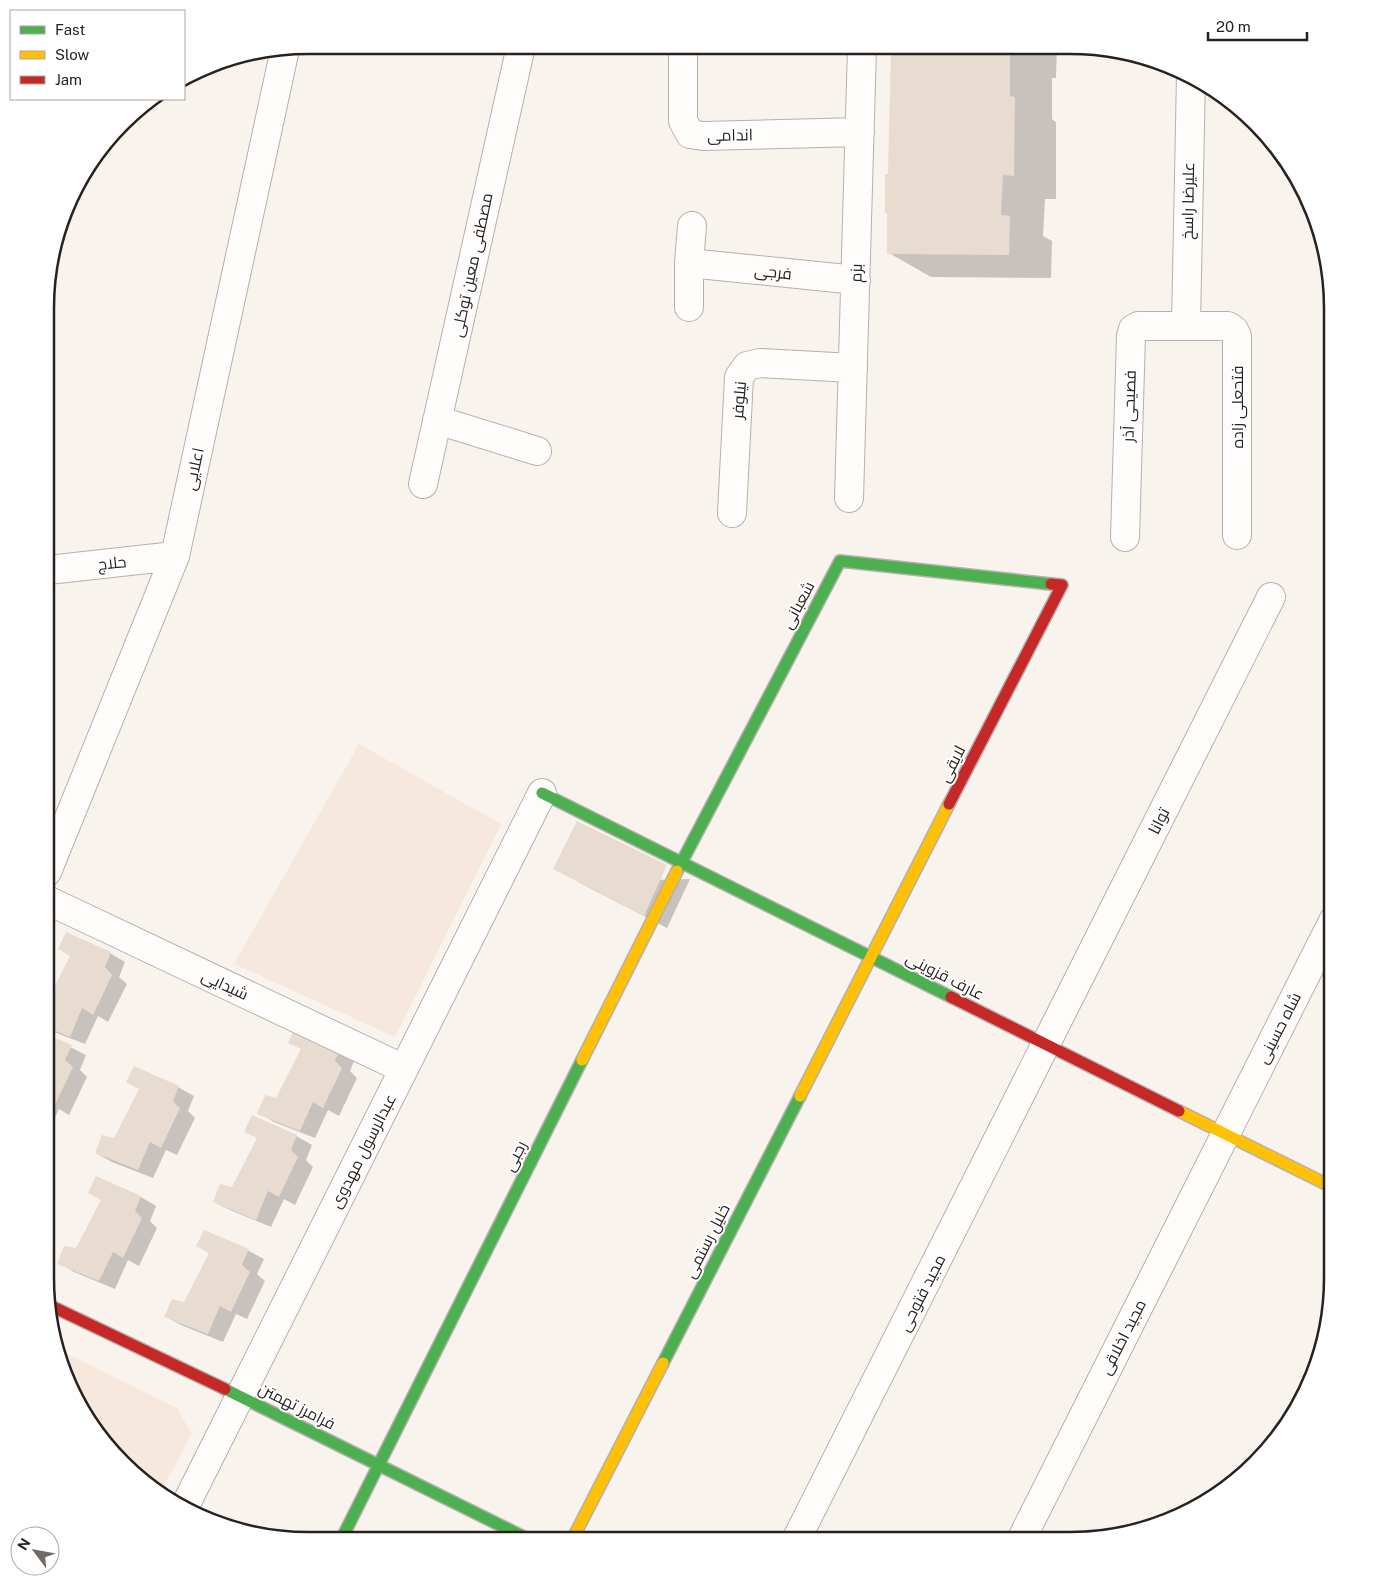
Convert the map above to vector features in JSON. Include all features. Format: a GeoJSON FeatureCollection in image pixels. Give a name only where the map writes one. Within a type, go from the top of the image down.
{"type":"FeatureCollection","features":[{"type":"Feature","properties":{"kind":"street","name":"مصطفی معین توکلی"},"geometry":{"type":"LineString","coordinates":[[423,484],[519,54]]}},
{"type":"Feature","properties":{"kind":"street","name":"اندامی"},"geometry":{"type":"LineString","coordinates":[[683,54],[683,121],[690,134],[703,136],[860,132]]}},
{"type":"Feature","properties":{"kind":"street","name":"بزم"},"geometry":{"type":"LineString","coordinates":[[849,498],[862,54]]}},
{"type":"Feature","properties":{"kind":"street","name":"اعلایی"},"geometry":{"type":"LineString","coordinates":[[54,855],[175,556],[284,55]]}},
{"type":"Feature","properties":{"kind":"street","name":"علیرضا راسخ"},"geometry":{"type":"LineString","coordinates":[[1186,325],[1191,84]]}},
{"type":"Feature","properties":{"kind":"street"},"geometry":{"type":"LineString","coordinates":[[689,307],[689,263],[692,226]]}},
{"type":"Feature","properties":{"kind":"street","name":"فرجی"},"geometry":{"type":"LineString","coordinates":[[689,263],[856,280]]}},
{"type":"Feature","properties":{"kind":"street","name":"فتحعلی زاده"},"geometry":{"type":"LineString","coordinates":[[1186,325],[1228,326],[1234,330],[1237,336],[1237,535]]}},
{"type":"Feature","properties":{"kind":"street","name":"فصیحی آذر"},"geometry":{"type":"LineString","coordinates":[[1125,537],[1131,336],[1133,329],[1138,326],[1186,325]]}},
{"type":"Feature","properties":{"kind":"street","name":"نیلوفر"},"geometry":{"type":"LineString","coordinates":[[732,513],[739,378],[746,366],[760,362],[853,368]]}},
{"type":"Feature","properties":{"kind":"street"},"geometry":{"type":"LineString","coordinates":[[438,420],[537,451]]}},
{"type":"Feature","properties":{"kind":"street","name":"حلاج"},"geometry":{"type":"LineString","coordinates":[[54,569],[175,556]]}},
{"type":"Feature","properties":{"kind":"street","name":"شعبانی"},"geometry":{"type":"LineString","coordinates":[[681,862],[840,561],[1062,585]]}},
{"type":"Feature","properties":{"kind":"street","name":"لایقی"},"geometry":{"type":"LineString","coordinates":[[871,957],[1062,585]]}},
{"type":"Feature","properties":{"kind":"street","name":"توانا"},"geometry":{"type":"LineString","coordinates":[[1047,1045],[1271,597]]}},
{"type":"Feature","properties":{"kind":"street","name":"عارف قزوینی"},"geometry":{"type":"LineString","coordinates":[[542,793],[1324,1183]]}},
{"type":"Feature","properties":{"kind":"street","name":"عبدالرسول مهدوی"},"geometry":{"type":"LineString","coordinates":[[187,1502],[542,793]]}},
{"type":"Feature","properties":{"kind":"street","name":"رجبی"},"geometry":{"type":"LineString","coordinates":[[345,1532],[681,862]]}},
{"type":"Feature","properties":{"kind":"street","name":"شیدایی"},"geometry":{"type":"LineString","coordinates":[[54,903],[404,1069]]}},
{"type":"Feature","properties":{"kind":"street","name":"شاه حسینی"},"geometry":{"type":"LineString","coordinates":[[1226,1134],[1324,939]]}},
{"type":"Feature","properties":{"kind":"street","name":"خلیل رستمی"},"geometry":{"type":"LineString","coordinates":[[576,1532],[871,957]]}},
{"type":"Feature","properties":{"kind":"street","name":"مجید فتوحی"},"geometry":{"type":"LineString","coordinates":[[800,1532],[1047,1045]]}},
{"type":"Feature","properties":{"kind":"street","name":"مجید اخلاقی"},"geometry":{"type":"LineString","coordinates":[[1025,1532],[1226,1134]]}},
{"type":"Feature","properties":{"kind":"street","name":"فرامرز تهمتن"},"geometry":{"type":"LineString","coordinates":[[56,1309],[240,1396],[514,1532]]}},
{"type":"Feature","properties":{"kind":"shaded area"},"geometry":{"type":"Polygon","coordinates":[[[359,744],[501,824],[395,1037],[234,964],[359,744]]]}},
{"type":"Feature","properties":{"kind":"shaded area"},"geometry":{"type":"Polygon","coordinates":[[[65,1353],[177,1408],[192,1434],[163,1487],[128,1458],[106,1433],[80,1391],[65,1353]]]}},
{"type":"Feature","properties":{"kind":"building"},"geometry":{"type":"Polygon","coordinates":[[[891,54],[1015,54],[1010,55],[1010,96],[1015,97],[1014,176],[1003,175],[1001,215],[1010,216],[1009,255],[887,254],[885,174],[888,174],[891,54]]]}},
{"type":"Feature","properties":{"kind":"building"},"geometry":{"type":"Polygon","coordinates":[[[577,821],[667,865],[644,916],[553,869],[577,821]]]}},
{"type":"Feature","properties":{"kind":"building"},"geometry":{"type":"Polygon","coordinates":[[[66,932],[111,952],[105,967],[112,975],[93,1015],[82,1008],[70,1037],[54,1030],[54,987],[70,956],[58,949],[66,932]]]}},
{"type":"Feature","properties":{"kind":"building"},"geometry":{"type":"Polygon","coordinates":[[[296,1026],[341,1046],[335,1061],[342,1068],[323,1108],[313,1102],[300,1131],[257,1114],[265,1095],[276,1098],[301,1049],[288,1043],[296,1026]]]}},
{"type":"Feature","properties":{"kind":"building"},"geometry":{"type":"Polygon","coordinates":[[[54,1037],[72,1045],[65,1060],[73,1067],[54,1107],[54,1037]]]}},
{"type":"Feature","properties":{"kind":"building"},"geometry":{"type":"Polygon","coordinates":[[[134,1066],[179,1086],[173,1101],[180,1108],[161,1148],[150,1142],[138,1170],[95,1153],[102,1135],[114,1138],[139,1089],[126,1082],[134,1066]]]}},
{"type":"Feature","properties":{"kind":"building"},"geometry":{"type":"Polygon","coordinates":[[[252,1115],[297,1135],[291,1150],[298,1157],[279,1197],[268,1191],[256,1220],[213,1202],[220,1184],[232,1187],[257,1138],[244,1132],[252,1115]]]}},
{"type":"Feature","properties":{"kind":"building"},"geometry":{"type":"Polygon","coordinates":[[[96,1176],[141,1196],[135,1211],[142,1218],[123,1258],[113,1252],[99,1281],[57,1264],[64,1246],[76,1248],[101,1200],[88,1193],[96,1176]]]}},
{"type":"Feature","properties":{"kind":"building"},"geometry":{"type":"Polygon","coordinates":[[[204,1230],[249,1249],[242,1265],[250,1272],[231,1312],[220,1306],[208,1334],[164,1317],[172,1299],[184,1302],[209,1253],[196,1246],[204,1230]]]}},
{"type":"Feature","properties":{"kind":"traffic: fast"},"geometry":{"type":"LineString","coordinates":[[677,871],[840,561],[1051,584]]}},
{"type":"Feature","properties":{"kind":"traffic: fast"},"geometry":{"type":"LineString","coordinates":[[542,793],[951,997]]}},
{"type":"Feature","properties":{"kind":"traffic: fast"},"geometry":{"type":"LineString","coordinates":[[345,1532],[582,1060]]}},
{"type":"Feature","properties":{"kind":"traffic: fast"},"geometry":{"type":"LineString","coordinates":[[663,1363],[800,1096]]}},
{"type":"Feature","properties":{"kind":"traffic: fast"},"geometry":{"type":"LineString","coordinates":[[225,1389],[514,1532]]}},
{"type":"Feature","properties":{"kind":"traffic: slow"},"geometry":{"type":"LineString","coordinates":[[800,1096],[949,804]]}},
{"type":"Feature","properties":{"kind":"traffic: slow"},"geometry":{"type":"LineString","coordinates":[[582,1060],[677,871]]}},
{"type":"Feature","properties":{"kind":"traffic: slow"},"geometry":{"type":"LineString","coordinates":[[1179,1111],[1324,1183]]}},
{"type":"Feature","properties":{"kind":"traffic: slow"},"geometry":{"type":"LineString","coordinates":[[576,1532],[663,1363]]}},
{"type":"Feature","properties":{"kind":"traffic: jam"},"geometry":{"type":"LineString","coordinates":[[949,804],[1062,585],[1051,584]]}},
{"type":"Feature","properties":{"kind":"traffic: jam"},"geometry":{"type":"LineString","coordinates":[[951,997],[1179,1111]]}},
{"type":"Feature","properties":{"kind":"traffic: jam"},"geometry":{"type":"LineString","coordinates":[[56,1308],[225,1389]]}}]}
